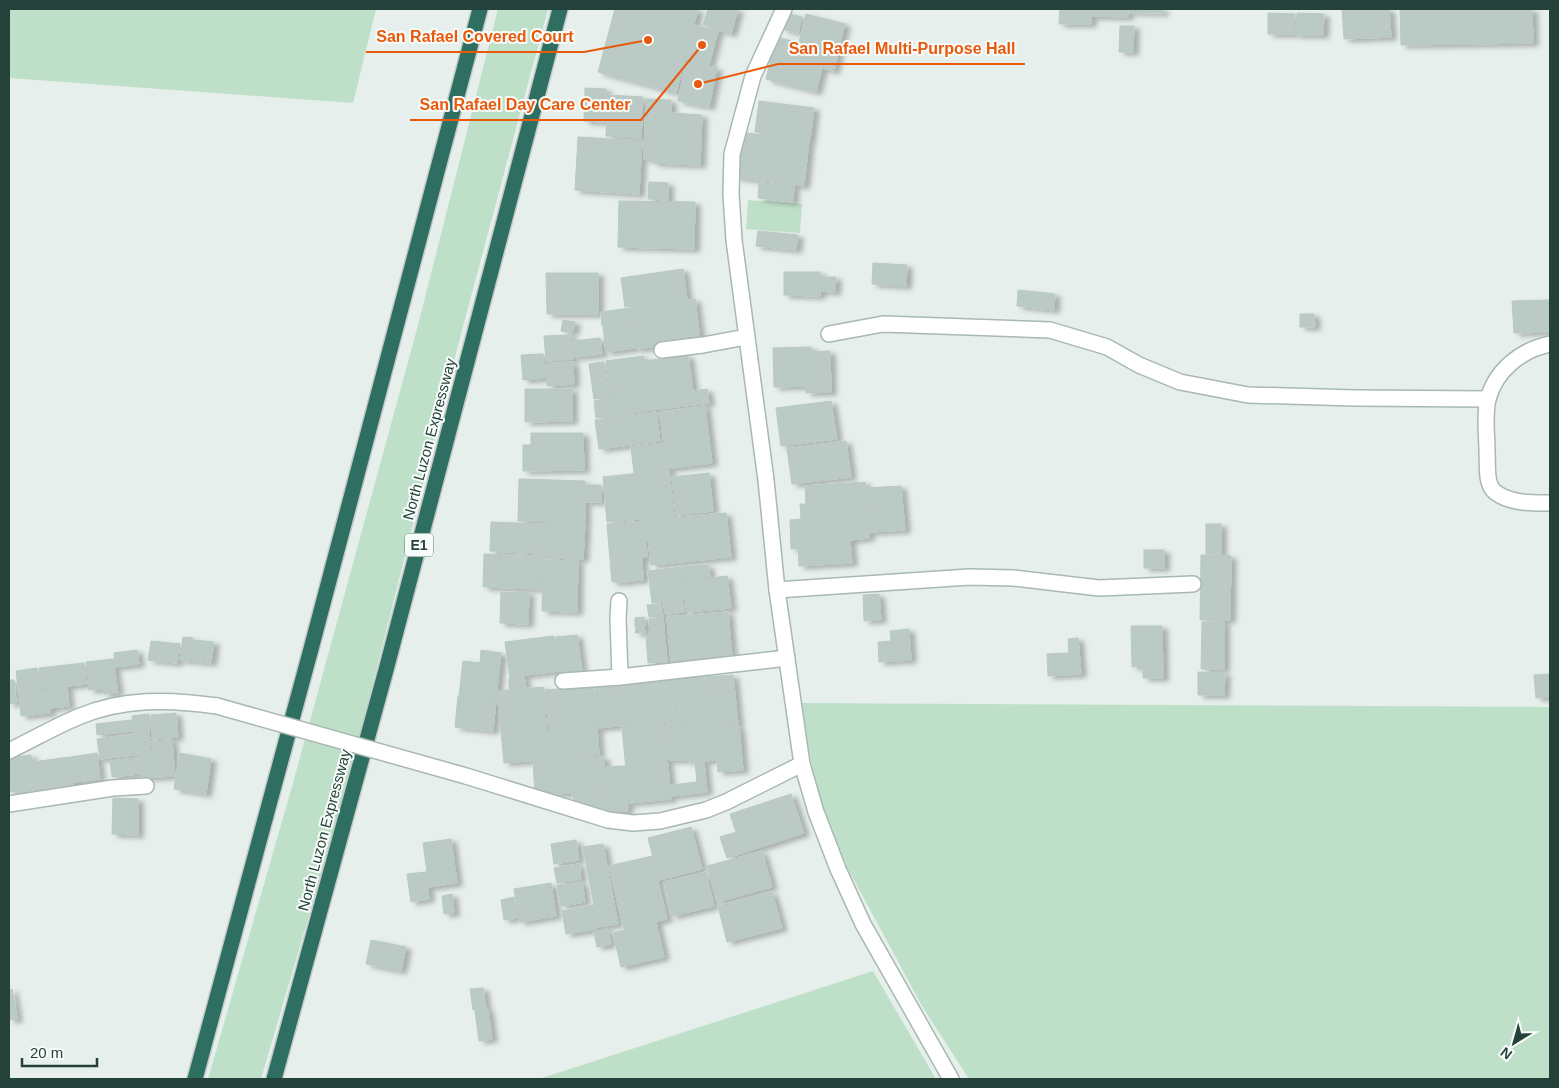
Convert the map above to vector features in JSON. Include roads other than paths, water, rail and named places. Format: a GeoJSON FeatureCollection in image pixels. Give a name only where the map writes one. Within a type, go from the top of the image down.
{"type":"FeatureCollection","features":[{"type":"Feature","properties":{"kind":"highway"},"geometry":{"type":"LineString","coordinates":[[195,1079],[314,639],[480,9]]}},
{"type":"Feature","properties":{"kind":"highway","name":"North Luzon Expressway"},"geometry":{"type":"LineString","coordinates":[[274,1079],[386,670],[560,9]]}},
{"type":"Feature","properties":{"kind":"street"},"geometry":{"type":"LineString","coordinates":[[784,9],[753,76],[732,154],[731,194],[734,240],[766,480],[777,590],[802,764],[816,812],[838,869],[863,924],[951,1079]]}},
{"type":"Feature","properties":{"kind":"street"},"geometry":{"type":"LineString","coordinates":[[829,334],[883,324],[1050,330],[1107,347],[1139,365],[1180,382],[1248,395],[1488,399]]}},
{"type":"Feature","properties":{"kind":"street"},"geometry":{"type":"LineString","coordinates":[[662,350],[703,345],[746,336]]}},
{"type":"Feature","properties":{"kind":"street"},"geometry":{"type":"LineString","coordinates":[[1550,344],[1536,347],[1513,360],[1499,373],[1488,399],[1486,421],[1488,482],[1494,491],[1506,498],[1526,503],[1550,503]]}},
{"type":"Feature","properties":{"kind":"street"},"geometry":{"type":"LineString","coordinates":[[777,590],[969,577],[1014,578],[1099,588],[1193,584]]}},
{"type":"Feature","properties":{"kind":"street"},"geometry":{"type":"LineString","coordinates":[[619,601],[620,677]]}},
{"type":"Feature","properties":{"kind":"street"},"geometry":{"type":"LineString","coordinates":[[563,681],[620,677],[787,658]]}},
{"type":"Feature","properties":{"kind":"street"},"geometry":{"type":"LineString","coordinates":[[9,752],[78,717],[109,707],[137,702],[187,702],[217,706],[466,776],[608,820],[633,823],[660,821],[706,810],[802,764]]}},
{"type":"Feature","properties":{"kind":"street"},"geometry":{"type":"LineString","coordinates":[[9,804],[113,788],[146,786]]}},
{"type":"Feature","properties":{"kind":"place","name":"San Rafael Covered Court"},"geometry":{"type":"Point","coordinates":[648,40]}},
{"type":"Feature","properties":{"kind":"place","name":"San Rafael Day Care Center"},"geometry":{"type":"Point","coordinates":[702,45]}},
{"type":"Feature","properties":{"kind":"place","name":"San Rafael Multi-Purpose Hall"},"geometry":{"type":"Point","coordinates":[698,84]}}]}
